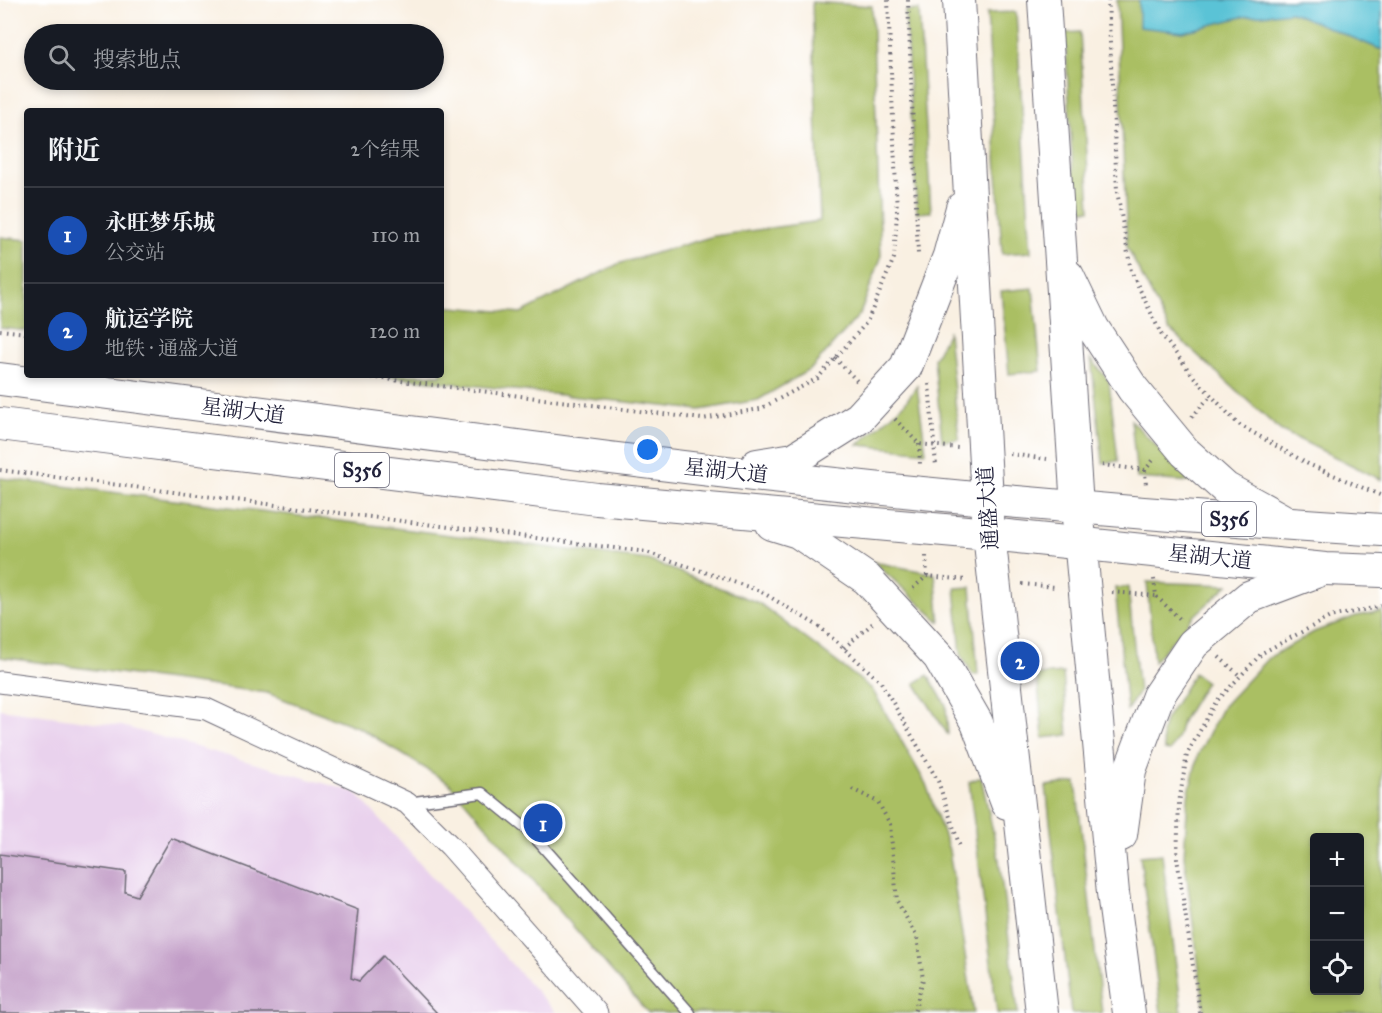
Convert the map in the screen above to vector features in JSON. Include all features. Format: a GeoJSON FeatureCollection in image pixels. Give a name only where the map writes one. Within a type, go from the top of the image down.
{"type":"FeatureCollection","features":[{"type":"Feature","properties":{"kind":"main road","name":"通盛大道"},"geometry":{"type":"LineString","coordinates":[[959,0],[989,534],[1042,1013]]}},
{"type":"Feature","properties":{"kind":"main road"},"geometry":{"type":"LineString","coordinates":[[1044,0],[1077,507],[1113,893],[1129,1013]]}},
{"type":"Feature","properties":{"kind":"main road"},"geometry":{"type":"LineString","coordinates":[[724,471],[794,459],[859,418],[906,367],[950,256],[969,181]]}},
{"type":"Feature","properties":{"kind":"main road"},"geometry":{"type":"LineString","coordinates":[[1061,262],[1093,328],[1133,388],[1185,452],[1225,488],[1290,524]]}},
{"type":"Feature","properties":{"kind":"main road","name":"星湖大道"},"geometry":{"type":"LineString","coordinates":[[0,379],[724,471],[1077,507],[1382,530]]}},
{"type":"Feature","properties":{"kind":"main road","name":"星湖大道"},"geometry":{"type":"LineString","coordinates":[[0,424],[597,500],[989,534],[1325,569],[1382,571]]}},
{"type":"Feature","properties":{"kind":"main road"},"geometry":{"type":"LineString","coordinates":[[725,511],[798,532],[867,579],[939,657],[977,723],[1009,807],[1029,898]]}},
{"type":"Feature","properties":{"kind":"main road"},"geometry":{"type":"LineString","coordinates":[[1113,893],[1130,770],[1158,696],[1192,644],[1250,597],[1325,569]]}},
{"type":"Feature","properties":{"kind":"street"},"geometry":{"type":"LineString","coordinates":[[0,682],[206,709],[407,803],[450,846],[597,1013]]}},
{"type":"Feature","properties":{"kind":"lane"},"geometry":{"type":"LineString","coordinates":[[407,803],[482,793],[503,808],[530,832],[690,1013]]}},
{"type":"Feature","properties":{"kind":"path"},"geometry":{"type":"LineString","coordinates":[[378,378],[702,419],[760,409],[818,378],[867,322],[894,258],[897,212],[888,0]]}},
{"type":"Feature","properties":{"kind":"path"},"geometry":{"type":"LineString","coordinates":[[908,0],[910,25]]}},
{"type":"Feature","properties":{"kind":"path"},"geometry":{"type":"LineString","coordinates":[[1108,0],[1117,191],[1131,271],[1161,334],[1194,377],[1238,424],[1308,464],[1382,496]]}},
{"type":"Feature","properties":{"kind":"path"},"geometry":{"type":"LineString","coordinates":[[0,330],[24,333]]}},
{"type":"Feature","properties":{"kind":"path"},"geometry":{"type":"LineString","coordinates":[[835,358],[919,444],[1145,470],[1211,394]]}},
{"type":"Feature","properties":{"kind":"path"},"geometry":{"type":"LineString","coordinates":[[0,470],[646,552],[760,591],[820,627],[881,682],[938,781],[960,848]]}},
{"type":"Feature","properties":{"kind":"path"},"geometry":{"type":"LineString","coordinates":[[1200,1013],[1178,858],[1179,803],[1187,754],[1216,702],[1262,652],[1329,617],[1382,606]]}},
{"type":"Feature","properties":{"kind":"path"},"geometry":{"type":"LineString","coordinates":[[852,789],[879,802],[890,824],[897,901],[916,937],[923,979],[914,1013]]}},
{"type":"Feature","properties":{"kind":"shaded area"},"geometry":{"type":"Polygon","coordinates":[[[0,709],[122,726],[355,792],[556,1013],[0,1013],[0,709]]]}},
{"type":"Feature","properties":{"kind":"green space"},"geometry":{"type":"Polygon","coordinates":[[[1117,0],[1382,0],[1382,480],[1280,430],[1169,329],[1127,247],[1117,0]]]}},
{"type":"Feature","properties":{"kind":"green space"},"geometry":{"type":"Polygon","coordinates":[[[812,2],[872,6],[881,258],[860,314],[811,369],[758,400],[700,410],[403,378],[444,378],[444,306],[521,313],[618,264],[714,236],[820,221],[812,2]]]}},
{"type":"Feature","properties":{"kind":"green space"},"geometry":{"type":"Polygon","coordinates":[[[919,10],[931,212],[917,213],[905,11],[919,10]]]}},
{"type":"Feature","properties":{"kind":"green space"},"geometry":{"type":"Polygon","coordinates":[[[1016,12],[1031,252],[1002,254],[987,13],[1016,12]]]}},
{"type":"Feature","properties":{"kind":"green space"},"geometry":{"type":"Polygon","coordinates":[[[1080,32],[1090,210],[1075,210],[1065,33],[1080,32]]]}},
{"type":"Feature","properties":{"kind":"green space"},"geometry":{"type":"Polygon","coordinates":[[[0,237],[24,240],[24,331],[0,328],[0,237]]]}},
{"type":"Feature","properties":{"kind":"green space"},"geometry":{"type":"Polygon","coordinates":[[[1033,288],[1041,371],[1009,374],[1001,291],[1033,288]]]}},
{"type":"Feature","properties":{"kind":"green space"},"geometry":{"type":"Polygon","coordinates":[[[948,332],[959,439],[942,441],[934,359],[948,332]]]}},
{"type":"Feature","properties":{"kind":"green space"},"geometry":{"type":"Polygon","coordinates":[[[1091,359],[1109,381],[1118,461],[1103,463],[1091,359]]]}},
{"type":"Feature","properties":{"kind":"green space"},"geometry":{"type":"Polygon","coordinates":[[[917,386],[926,452],[858,445],[904,404],[917,386]]]}},
{"type":"Feature","properties":{"kind":"green space"},"geometry":{"type":"Polygon","coordinates":[[[1131,420],[1191,482],[1137,478],[1131,420]]]}},
{"type":"Feature","properties":{"kind":"green space"},"geometry":{"type":"Polygon","coordinates":[[[0,478],[648,560],[759,603],[872,689],[926,784],[949,850],[974,1013],[648,1013],[449,783],[360,728],[267,693],[0,657],[0,478]]]}},
{"type":"Feature","properties":{"kind":"green space"},"geometry":{"type":"Polygon","coordinates":[[[874,562],[935,574],[940,622],[874,562]]]}},
{"type":"Feature","properties":{"kind":"green space"},"geometry":{"type":"Polygon","coordinates":[[[1147,582],[1228,585],[1191,619],[1154,662],[1147,582]]]}},
{"type":"Feature","properties":{"kind":"green space"},"geometry":{"type":"Polygon","coordinates":[[[971,587],[978,674],[973,675],[961,655],[955,588],[971,587]]]}},
{"type":"Feature","properties":{"kind":"green space"},"geometry":{"type":"Polygon","coordinates":[[[1128,587],[1139,692],[1127,710],[1115,588],[1128,587]]]}},
{"type":"Feature","properties":{"kind":"green space"},"geometry":{"type":"Polygon","coordinates":[[[1382,611],[1382,1013],[1205,1013],[1184,856],[1188,796],[1198,755],[1223,706],[1268,658],[1314,632],[1356,616],[1382,611]]]}},
{"type":"Feature","properties":{"kind":"green space"},"geometry":{"type":"Polygon","coordinates":[[[1063,673],[1068,735],[1043,738],[1037,675],[1063,673]]]}},
{"type":"Feature","properties":{"kind":"green space"},"geometry":{"type":"Polygon","coordinates":[[[1194,673],[1206,682],[1182,721],[1178,736],[1170,751],[1164,750],[1162,732],[1165,720],[1194,673]]]}},
{"type":"Feature","properties":{"kind":"green space"},"geometry":{"type":"Polygon","coordinates":[[[928,675],[946,705],[948,735],[915,683],[928,675]]]}},
{"type":"Feature","properties":{"kind":"green space"},"geometry":{"type":"Polygon","coordinates":[[[981,777],[999,859],[1018,1013],[997,1013],[969,782],[981,777]]]}},
{"type":"Feature","properties":{"kind":"green space"},"geometry":{"type":"Polygon","coordinates":[[[1076,782],[1102,1013],[1071,1013],[1046,786],[1076,782]]]}},
{"type":"Feature","properties":{"kind":"green space"},"geometry":{"type":"Polygon","coordinates":[[[1162,854],[1182,1013],[1161,1013],[1140,856],[1162,854]]]}},
{"type":"Feature","properties":{"kind":"water"},"geometry":{"type":"Polygon","coordinates":[[[1139,0],[1382,0],[1382,50],[1291,12],[1242,17],[1183,32],[1139,27],[1139,0]]]}},
{"type":"Feature","properties":{"kind":"building"},"geometry":{"type":"Polygon","coordinates":[[[171,838],[358,910],[351,978],[359,981],[383,956],[437,1013],[0,1013],[0,854],[126,872],[125,892],[137,896],[171,838]]]}},
{"type":"Feature","properties":{"kind":"place","name":"航运学院"},"geometry":{"type":"Point","coordinates":[1020,661]}},
{"type":"Feature","properties":{"kind":"place","name":"永旺梦乐城"},"geometry":{"type":"Point","coordinates":[543,823]}}]}
